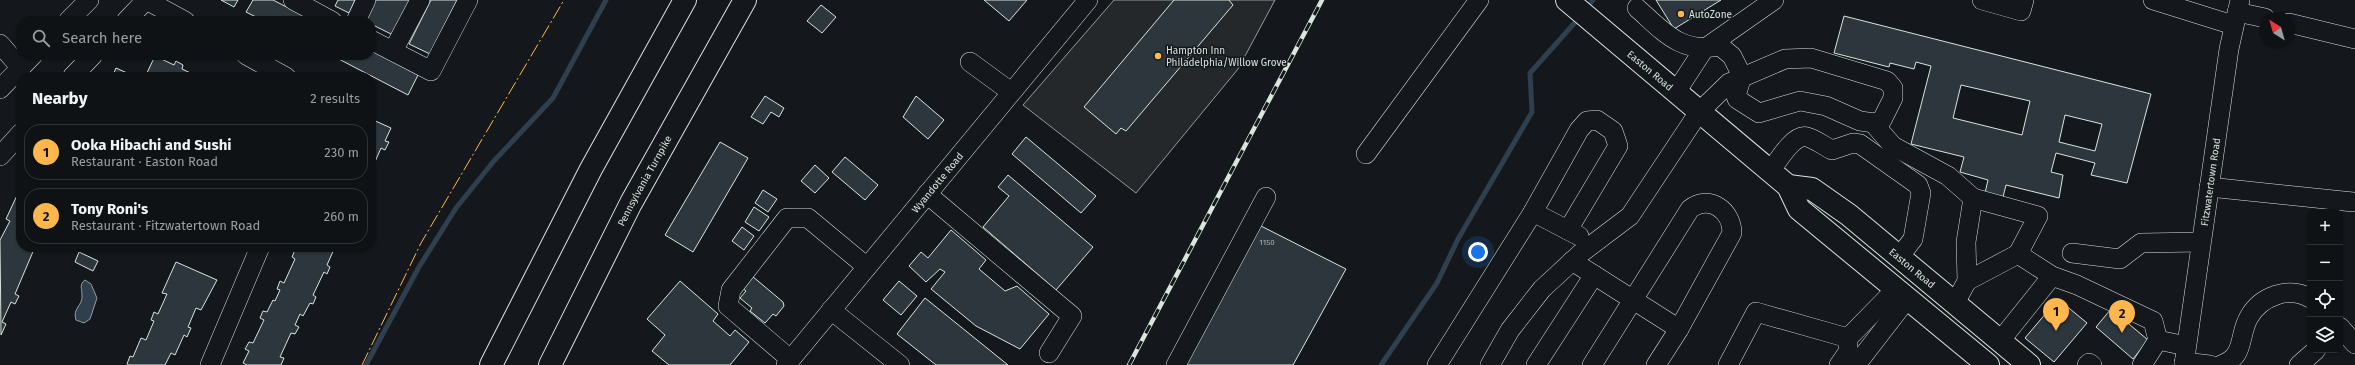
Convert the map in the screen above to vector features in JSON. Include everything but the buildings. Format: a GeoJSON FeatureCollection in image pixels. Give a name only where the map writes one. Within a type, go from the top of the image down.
{"type":"FeatureCollection","features":[{"type":"Feature","properties":{"kind":"highway"},"geometry":{"type":"LineString","coordinates":[[491,365],[591,169],[685,0]]}},
{"type":"Feature","properties":{"kind":"highway","name":"Pennsylvania Turnpike"},"geometry":{"type":"LineString","coordinates":[[550,365],[631,203],[745,0]]}},
{"type":"Feature","properties":{"kind":"highway","name":"Easton Road"},"geometry":{"type":"LineString","coordinates":[[1570,2],[1788,186],[1799,209],[1988,365]]}},
{"type":"Feature","properties":{"kind":"highway","name":"Easton Road"},"geometry":{"type":"LineString","coordinates":[[1788,186],[1812,189],[1849,215],[2029,365]]}},
{"type":"Feature","properties":{"kind":"street"},"geometry":{"type":"LineString","coordinates":[[73,16],[89,0]]}},
{"type":"Feature","properties":{"kind":"street"},"geometry":{"type":"LineString","coordinates":[[131,16],[146,0],[176,16]]}},
{"type":"Feature","properties":{"kind":"street"},"geometry":{"type":"LineString","coordinates":[[293,0],[326,12]]}},
{"type":"Feature","properties":{"kind":"street"},"geometry":{"type":"LineString","coordinates":[[358,16],[366,0]]}},
{"type":"Feature","properties":{"kind":"street"},"geometry":{"type":"LineString","coordinates":[[393,51],[420,0]]}},
{"type":"Feature","properties":{"kind":"street"},"geometry":{"type":"LineString","coordinates":[[376,42],[431,71],[468,0]]}},
{"type":"Feature","properties":{"kind":"street","name":"Wyandotte Road"},"geometry":{"type":"LineString","coordinates":[[788,362],[1088,0]]}},
{"type":"Feature","properties":{"kind":"street"},"geometry":{"type":"LineString","coordinates":[[1366,154],[1479,0]]}},
{"type":"Feature","properties":{"kind":"street"},"geometry":{"type":"LineString","coordinates":[[1676,92],[1704,49],[1774,0]]}},
{"type":"Feature","properties":{"kind":"street"},"geometry":{"type":"LineString","coordinates":[[1982,0],[2021,11],[2024,0]]}},
{"type":"Feature","properties":{"kind":"street"},"geometry":{"type":"LineString","coordinates":[[2152,0],[2237,12],[2259,17]]}},
{"type":"Feature","properties":{"kind":"street"},"geometry":{"type":"LineString","coordinates":[[1490,365],[1510,330],[1542,289],[1572,261],[1630,216],[1699,112],[1729,83],[1742,76],[1784,59],[1811,58],[1887,81],[1893,88],[1893,98],[1882,120],[1873,122],[1860,121],[1826,106],[1800,101],[1759,113],[1737,99],[1736,96],[1742,76],[1732,56],[1720,46],[1704,49],[1692,48],[1669,37],[1638,8]]}},
{"type":"Feature","properties":{"kind":"street","name":"Fitzwatertown Road"},"geometry":{"type":"LineString","coordinates":[[2185,358],[2209,187],[2237,12]]}},
{"type":"Feature","properties":{"kind":"street"},"geometry":{"type":"LineString","coordinates":[[2295,24],[2355,39]]}},
{"type":"Feature","properties":{"kind":"street"},"geometry":{"type":"LineString","coordinates":[[0,44],[16,54]]}},
{"type":"Feature","properties":{"kind":"street"},"geometry":{"type":"LineString","coordinates":[[77,72],[88,60]]}},
{"type":"Feature","properties":{"kind":"street"},"geometry":{"type":"LineString","coordinates":[[255,60],[277,72]]}},
{"type":"Feature","properties":{"kind":"street"},"geometry":{"type":"LineString","coordinates":[[16,72],[27,61]]}},
{"type":"Feature","properties":{"kind":"street"},"geometry":{"type":"LineString","coordinates":[[970,62],[1011,92]]}},
{"type":"Feature","properties":{"kind":"street"},"geometry":{"type":"LineString","coordinates":[[0,89],[16,72]]}},
{"type":"Feature","properties":{"kind":"street"},"geometry":{"type":"LineString","coordinates":[[1437,365],[1533,212],[1579,130],[1587,122],[1597,120],[1613,131],[1618,146],[1568,230]]}},
{"type":"Feature","properties":{"kind":"street"},"geometry":{"type":"LineString","coordinates":[[1873,122],[1893,146],[1948,176],[1973,198],[2038,216],[2018,254],[1967,281]]}},
{"type":"Feature","properties":{"kind":"street"},"geometry":{"type":"LineString","coordinates":[[1770,172],[1790,145],[1799,137],[1806,136],[1832,150],[1860,144],[1883,158],[1918,185],[1921,193],[1913,239],[1899,257]]}},
{"type":"Feature","properties":{"kind":"street"},"geometry":{"type":"LineString","coordinates":[[0,156],[16,138]]}},
{"type":"Feature","properties":{"kind":"street"},"geometry":{"type":"LineString","coordinates":[[2209,187],[2353,202]]}},
{"type":"Feature","properties":{"kind":"street"},"geometry":{"type":"LineString","coordinates":[[927,194],[1072,316],[1049,353]]}},
{"type":"Feature","properties":{"kind":"street"},"geometry":{"type":"LineString","coordinates":[[1176,365],[1266,197]]}},
{"type":"Feature","properties":{"kind":"street"},"geometry":{"type":"LineString","coordinates":[[1955,303],[1967,281],[1966,242],[1973,198]]}},
{"type":"Feature","properties":{"kind":"street"},"geometry":{"type":"LineString","coordinates":[[1592,365],[1632,299],[1690,209],[1700,202],[1711,202],[1726,214],[1732,224],[1732,234],[1679,329],[1656,365]]}},
{"type":"Feature","properties":{"kind":"street"},"geometry":{"type":"LineString","coordinates":[[1533,212],[1594,243]]}},
{"type":"Feature","properties":{"kind":"street"},"geometry":{"type":"LineString","coordinates":[[788,362],[728,306],[731,290],[787,218],[808,218],[867,267]]}},
{"type":"Feature","properties":{"kind":"street"},"geometry":{"type":"LineString","coordinates":[[2072,253],[2120,259],[2141,243],[2201,242]]}},
{"type":"Feature","properties":{"kind":"street"},"geometry":{"type":"LineString","coordinates":[[210,365],[258,252]]}},
{"type":"Feature","properties":{"kind":"street"},"geometry":{"type":"LineString","coordinates":[[2018,254],[2052,276],[2077,285],[2153,321],[2158,340],[2185,358],[2210,365]]}},
{"type":"Feature","properties":{"kind":"street"},"geometry":{"type":"LineString","coordinates":[[1572,261],[1679,329]]}},
{"type":"Feature","properties":{"kind":"street"},"geometry":{"type":"LineString","coordinates":[[1536,365],[1594,275]]}},
{"type":"Feature","properties":{"kind":"street"},"geometry":{"type":"LineString","coordinates":[[2000,341],[2052,276]]}},
{"type":"Feature","properties":{"kind":"street"},"geometry":{"type":"LineString","coordinates":[[2221,365],[2230,362],[2236,354],[2248,317],[2261,302],[2275,295],[2287,293],[2303,294],[2307,296]]}},
{"type":"Feature","properties":{"kind":"street"},"geometry":{"type":"LineString","coordinates":[[1848,338],[1902,294]]}},
{"type":"Feature","properties":{"kind":"street"},"geometry":{"type":"LineString","coordinates":[[1856,365],[1902,294]]}},
{"type":"Feature","properties":{"kind":"street"},"geometry":{"type":"LineString","coordinates":[[831,310],[900,365]]}},
{"type":"Feature","properties":{"kind":"street"},"geometry":{"type":"LineString","coordinates":[[1728,365],[1756,312],[1848,338]]}},
{"type":"Feature","properties":{"kind":"street"},"geometry":{"type":"LineString","coordinates":[[2344,326],[2355,344]]}},
{"type":"Feature","properties":{"kind":"street"},"geometry":{"type":"LineString","coordinates":[[1839,365],[1848,352],[1848,338]]}},
{"type":"Feature","properties":{"kind":"street"},"geometry":{"type":"LineString","coordinates":[[2142,365],[2158,340]]}},
{"type":"Feature","properties":{"kind":"street"},"geometry":{"type":"LineString","coordinates":[[2299,365],[2313,353]]}},
{"type":"Feature","properties":{"kind":"street"},"geometry":{"type":"LineString","coordinates":[[2087,365],[2088,363],[2092,365]]}},
{"type":"Feature","properties":{"kind":"shaded area"},"geometry":{"type":"Polygon","coordinates":[[[1114,0],[1275,0],[1238,69],[1136,193],[1023,105],[1114,0]]]}},
{"type":"Feature","properties":{"kind":"water"},"geometry":{"type":"Polygon","coordinates":[[[85,280],[91,284],[97,298],[90,319],[84,323],[76,320],[75,313],[82,299],[81,285],[85,280]]]}},
{"type":"Feature","properties":{"kind":"waterway"},"geometry":{"type":"LineString","coordinates":[[366,365],[419,267],[456,208],[493,162],[553,98],[606,0]]}},
{"type":"Feature","properties":{"kind":"waterway"},"geometry":{"type":"LineString","coordinates":[[1585,10],[1593,0]]}},
{"type":"Feature","properties":{"kind":"waterway"},"geometry":{"type":"LineString","coordinates":[[1381,365],[1437,283],[1458,239],[1532,112],[1530,73],[1579,18]]}},
{"type":"Feature","properties":{"kind":"railway"},"geometry":{"type":"LineString","coordinates":[[1129,365],[1322,0]]}},
{"type":"Feature","properties":{"kind":"power"},"geometry":{"type":"LineString","coordinates":[[362,365],[421,243],[564,0]]}},
{"type":"Feature","properties":{"kind":"place","name":"AutoZone"},"geometry":{"type":"Point","coordinates":[1681,14]}},
{"type":"Feature","properties":{"kind":"place","name":"Hampton Inn Philadelphia/Willow Grove"},"geometry":{"type":"Point","coordinates":[1158,56]}},
{"type":"Feature","properties":{"kind":"place","name":"Ooka Hibachi and Sushi"},"geometry":{"type":"Point","coordinates":[2056,331]}},
{"type":"Feature","properties":{"kind":"place","name":"Tony Roni's"},"geometry":{"type":"Point","coordinates":[2122,333]}}]}
